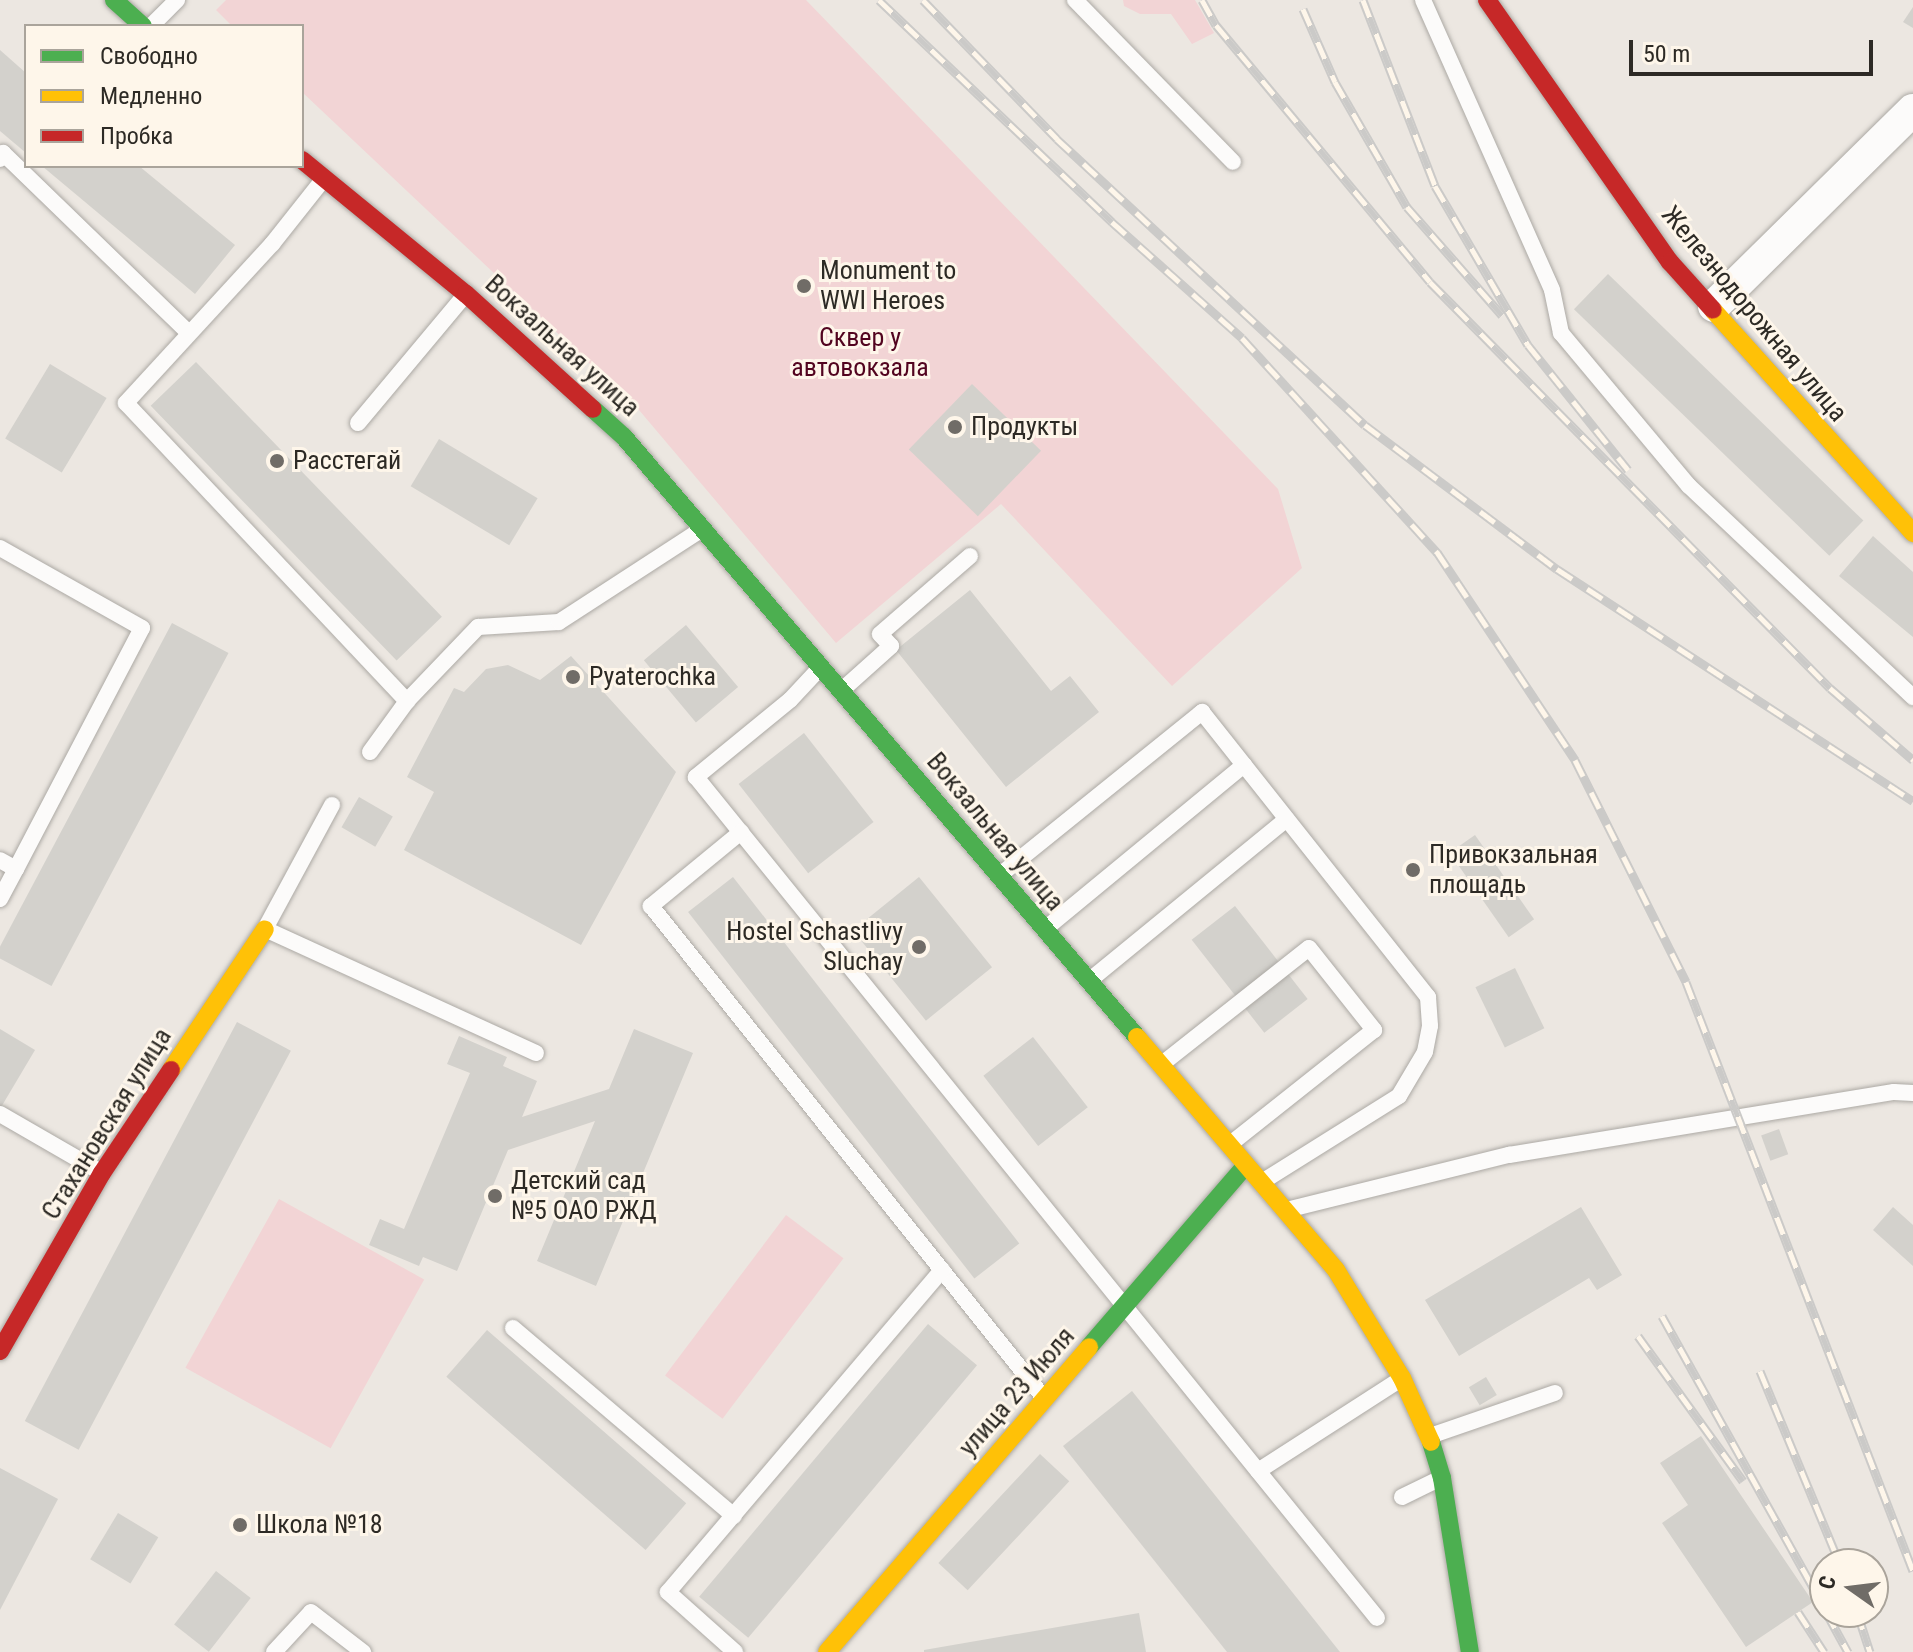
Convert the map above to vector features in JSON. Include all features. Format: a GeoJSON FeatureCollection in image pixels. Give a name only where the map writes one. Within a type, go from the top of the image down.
{"type":"FeatureCollection","features":[{"type":"Feature","properties":{"kind":"main road"},"geometry":{"type":"LineString","coordinates":[[114,0],[141,24]]}},
{"type":"Feature","properties":{"kind":"main road","name":"Железнодорожная улица"},"geometry":{"type":"LineString","coordinates":[[1487,0],[1670,262],[1714,306],[1848,465],[1913,533]]}},
{"type":"Feature","properties":{"kind":"main road","name":"Вокзальная улица"},"geometry":{"type":"LineString","coordinates":[[304,162],[466,294],[624,437],[1336,1270],[1402,1378],[1429,1437],[1442,1478],[1470,1652]]}},
{"type":"Feature","properties":{"kind":"main road","name":"Стахановская улица"},"geometry":{"type":"LineString","coordinates":[[0,1351],[102,1173],[265,929]]}},
{"type":"Feature","properties":{"kind":"main road","name":"улица 23 Июля"},"geometry":{"type":"LineString","coordinates":[[827,1652],[1245,1166]]}},
{"type":"Feature","properties":{"kind":"street"},"geometry":{"type":"LineString","coordinates":[[1714,306],[1913,110]]}},
{"type":"Feature","properties":{"kind":"lane"},"geometry":{"type":"LineString","coordinates":[[153,24],[177,0]]}},
{"type":"Feature","properties":{"kind":"lane"},"geometry":{"type":"LineString","coordinates":[[1075,0],[1233,162]]}},
{"type":"Feature","properties":{"kind":"lane"},"geometry":{"type":"LineString","coordinates":[[1423,0],[1552,290],[1561,333],[1689,486],[1913,697]]}},
{"type":"Feature","properties":{"kind":"lane"},"geometry":{"type":"LineString","coordinates":[[0,159],[3,153],[188,332]]}},
{"type":"Feature","properties":{"kind":"lane"},"geometry":{"type":"LineString","coordinates":[[324,179],[272,244],[126,403],[407,701]]}},
{"type":"Feature","properties":{"kind":"lane"},"geometry":{"type":"LineString","coordinates":[[358,423],[466,294]]}},
{"type":"Feature","properties":{"kind":"lane"},"geometry":{"type":"LineString","coordinates":[[370,752],[407,701],[478,627],[559,622],[704,528]]}},
{"type":"Feature","properties":{"kind":"lane"},"geometry":{"type":"LineString","coordinates":[[0,548],[142,628],[0,899]]}},
{"type":"Feature","properties":{"kind":"lane"},"geometry":{"type":"LineString","coordinates":[[841,691],[891,646],[880,634],[970,556]]}},
{"type":"Feature","properties":{"kind":"lane"},"geometry":{"type":"LineString","coordinates":[[821,668],[790,700],[696,777],[1122,1309],[1377,1618]]}},
{"type":"Feature","properties":{"kind":"lane"},"geometry":{"type":"LineString","coordinates":[[999,875],[1202,712],[1428,997],[1430,1026],[1414,1075],[1399,1096],[1261,1183]]}},
{"type":"Feature","properties":{"kind":"lane"},"geometry":{"type":"LineString","coordinates":[[1044,930],[1244,765]]}},
{"type":"Feature","properties":{"kind":"lane"},"geometry":{"type":"LineString","coordinates":[[332,805],[265,929],[536,1053]]}},
{"type":"Feature","properties":{"kind":"lane"},"geometry":{"type":"LineString","coordinates":[[1088,981],[1287,819]]}},
{"type":"Feature","properties":{"kind":"lane"},"geometry":{"type":"LineString","coordinates":[[741,832],[651,906],[1045,1399]]}},
{"type":"Feature","properties":{"kind":"lane"},"geometry":{"type":"LineString","coordinates":[[0,860],[16,869]]}},
{"type":"Feature","properties":{"kind":"lane"},"geometry":{"type":"LineString","coordinates":[[1159,1065],[1309,948],[1374,1030],[1228,1146]]}},
{"type":"Feature","properties":{"kind":"lane"},"geometry":{"type":"LineString","coordinates":[[1285,1210],[1509,1155],[1894,1092],[1913,1093]]}},
{"type":"Feature","properties":{"kind":"lane"},"geometry":{"type":"LineString","coordinates":[[0,1114],[102,1173]]}},
{"type":"Feature","properties":{"kind":"lane"},"geometry":{"type":"LineString","coordinates":[[735,1652],[668,1592],[942,1270]]}},
{"type":"Feature","properties":{"kind":"lane"},"geometry":{"type":"LineString","coordinates":[[513,1328],[734,1516]]}},
{"type":"Feature","properties":{"kind":"lane"},"geometry":{"type":"LineString","coordinates":[[1258,1471],[1402,1378]]}},
{"type":"Feature","properties":{"kind":"lane"},"geometry":{"type":"LineString","coordinates":[[1429,1437],[1555,1393]]}},
{"type":"Feature","properties":{"kind":"lane"},"geometry":{"type":"LineString","coordinates":[[1402,1497],[1442,1478]]}},
{"type":"Feature","properties":{"kind":"lane"},"geometry":{"type":"LineString","coordinates":[[274,1652],[311,1612],[363,1652]]}},
{"type":"Feature","properties":{"kind":"green space","name":"Сквер у автовокзала"},"geometry":{"type":"Polygon","coordinates":[[[226,0],[806,0],[1278,489],[1302,568],[1172,686],[1001,504],[836,643],[639,410],[304,94],[304,24],[230,24],[216,10],[226,0]]]}},
{"type":"Feature","properties":{"kind":"green space"},"geometry":{"type":"Polygon","coordinates":[[[1123,0],[1195,0],[1214,33],[1192,44],[1171,14],[1140,14],[1124,6],[1123,0]]]}},
{"type":"Feature","properties":{"kind":"green space"},"geometry":{"type":"Polygon","coordinates":[[[279,1199],[424,1279],[331,1448],[185,1368],[279,1199]]]}},
{"type":"Feature","properties":{"kind":"green space"},"geometry":{"type":"Polygon","coordinates":[[[786,1215],[844,1258],[723,1419],[665,1376],[786,1215]]]}},
{"type":"Feature","properties":{"kind":"building"},"geometry":{"type":"Polygon","coordinates":[[[1913,7],[1913,28],[1903,22],[1913,7]]]}},
{"type":"Feature","properties":{"kind":"building"},"geometry":{"type":"Polygon","coordinates":[[[0,50],[24,71],[24,151],[0,131],[0,50]]]}},
{"type":"Feature","properties":{"kind":"building"},"geometry":{"type":"Polygon","coordinates":[[[44,168],[141,168],[235,245],[195,294],[44,168]]]}},
{"type":"Feature","properties":{"kind":"building"},"geometry":{"type":"Polygon","coordinates":[[[1608,274],[1863,521],[1829,556],[1574,309],[1608,274]]]}},
{"type":"Feature","properties":{"kind":"building"},"geometry":{"type":"Polygon","coordinates":[[[196,362],[442,617],[397,660],[151,406],[196,362]]]}},
{"type":"Feature","properties":{"kind":"building"},"geometry":{"type":"Polygon","coordinates":[[[50,364],[107,398],[62,473],[5,439],[50,364]]]}},
{"type":"Feature","properties":{"kind":"building"},"geometry":{"type":"Polygon","coordinates":[[[972,384],[1041,451],[978,516],[909,449],[972,384]]]}},
{"type":"Feature","properties":{"kind":"building"},"geometry":{"type":"Polygon","coordinates":[[[439,439],[538,498],[509,545],[411,486],[439,439]]]}},
{"type":"Feature","properties":{"kind":"building"},"geometry":{"type":"Polygon","coordinates":[[[1873,536],[1913,572],[1913,637],[1839,576],[1873,536]]]}},
{"type":"Feature","properties":{"kind":"building"},"geometry":{"type":"Polygon","coordinates":[[[970,590],[1051,691],[1070,676],[1099,712],[1006,787],[896,650],[970,590]]]}},
{"type":"Feature","properties":{"kind":"building"},"geometry":{"type":"Polygon","coordinates":[[[172,623],[229,653],[52,986],[0,959],[0,946],[172,623]]]}},
{"type":"Feature","properties":{"kind":"building"},"geometry":{"type":"Polygon","coordinates":[[[686,625],[738,687],[696,722],[644,660],[686,625]]]}},
{"type":"Feature","properties":{"kind":"building"},"geometry":{"type":"Polygon","coordinates":[[[571,656],[676,772],[581,945],[404,850],[434,792],[407,777],[454,688],[464,692],[486,669],[508,665],[540,680],[571,656]]]}},
{"type":"Feature","properties":{"kind":"building"},"geometry":{"type":"Polygon","coordinates":[[[804,733],[874,822],[808,873],[739,784],[804,733]]]}},
{"type":"Feature","properties":{"kind":"building"},"geometry":{"type":"Polygon","coordinates":[[[359,797],[393,816],[375,847],[342,827],[359,797]]]}},
{"type":"Feature","properties":{"kind":"building"},"geometry":{"type":"Polygon","coordinates":[[[1475,835],[1534,919],[1509,937],[1450,853],[1475,835]]]}},
{"type":"Feature","properties":{"kind":"building"},"geometry":{"type":"Polygon","coordinates":[[[733,877],[1019,1243],[974,1279],[688,912],[733,877]]]}},
{"type":"Feature","properties":{"kind":"building"},"geometry":{"type":"Polygon","coordinates":[[[919,877],[992,967],[926,1021],[853,930],[919,877]]]}},
{"type":"Feature","properties":{"kind":"building"},"geometry":{"type":"Polygon","coordinates":[[[1235,906],[1308,999],[1264,1033],[1192,940],[1235,906]]]}},
{"type":"Feature","properties":{"kind":"building"},"geometry":{"type":"Polygon","coordinates":[[[1515,968],[1544,1028],[1505,1048],[1475,987],[1515,968]]]}},
{"type":"Feature","properties":{"kind":"building"},"geometry":{"type":"Polygon","coordinates":[[[237,1022],[291,1051],[79,1450],[25,1421],[237,1022]]]}},
{"type":"Feature","properties":{"kind":"building"},"geometry":{"type":"Polygon","coordinates":[[[0,1029],[35,1050],[0,1109],[0,1029]]]}},
{"type":"Feature","properties":{"kind":"building"},"geometry":{"type":"Polygon","coordinates":[[[634,1029],[693,1053],[596,1286],[537,1261],[595,1121],[508,1150],[457,1271],[423,1257],[419,1266],[369,1245],[380,1219],[404,1229],[470,1073],[447,1064],[459,1036],[507,1057],[503,1066],[537,1081],[522,1117],[609,1089],[634,1029]]]}},
{"type":"Feature","properties":{"kind":"building"},"geometry":{"type":"Polygon","coordinates":[[[1033,1037],[1088,1107],[1038,1146],[983,1076],[1033,1037]]]}},
{"type":"Feature","properties":{"kind":"building"},"geometry":{"type":"Polygon","coordinates":[[[1779,1129],[1788,1154],[1770,1161],[1761,1135],[1779,1129]]]}},
{"type":"Feature","properties":{"kind":"building"},"geometry":{"type":"Polygon","coordinates":[[[1581,1207],[1622,1275],[1597,1290],[1589,1278],[1459,1356],[1425,1300],[1581,1207]]]}},
{"type":"Feature","properties":{"kind":"building"},"geometry":{"type":"Polygon","coordinates":[[[1893,1207],[1913,1225],[1913,1266],[1873,1230],[1893,1207]]]}},
{"type":"Feature","properties":{"kind":"building"},"geometry":{"type":"Polygon","coordinates":[[[928,1324],[977,1365],[748,1638],[699,1597],[928,1324]]]}},
{"type":"Feature","properties":{"kind":"building"},"geometry":{"type":"Polygon","coordinates":[[[487,1330],[686,1503],[646,1550],[446,1377],[487,1330]]]}},
{"type":"Feature","properties":{"kind":"building"},"geometry":{"type":"Polygon","coordinates":[[[1486,1377],[1497,1395],[1480,1405],[1469,1387],[1486,1377]]]}},
{"type":"Feature","properties":{"kind":"building"},"geometry":{"type":"Polygon","coordinates":[[[1132,1391],[1340,1652],[1227,1652],[1063,1446],[1132,1391]]]}},
{"type":"Feature","properties":{"kind":"building"},"geometry":{"type":"Polygon","coordinates":[[[1701,1436],[1809,1596],[1809,1605],[1746,1647],[1662,1523],[1688,1505],[1660,1463],[1701,1436]]]}},
{"type":"Feature","properties":{"kind":"building"},"geometry":{"type":"Polygon","coordinates":[[[1040,1454],[1069,1481],[968,1590],[938,1563],[1040,1454]]]}},
{"type":"Feature","properties":{"kind":"building"},"geometry":{"type":"Polygon","coordinates":[[[0,1468],[58,1499],[0,1610],[0,1468]]]}},
{"type":"Feature","properties":{"kind":"building"},"geometry":{"type":"Polygon","coordinates":[[[118,1513],[158,1537],[130,1583],[90,1559],[118,1513]]]}},
{"type":"Feature","properties":{"kind":"building"},"geometry":{"type":"Polygon","coordinates":[[[216,1571],[251,1598],[209,1652],[174,1625],[216,1571]]]}},
{"type":"Feature","properties":{"kind":"building"},"geometry":{"type":"Polygon","coordinates":[[[1139,1613],[1146,1652],[924,1652],[924,1650],[1139,1613]]]}},
{"type":"Feature","properties":{"kind":"railway"},"geometry":{"type":"LineString","coordinates":[[879,0],[1112,222],[1242,338],[1437,552],[1575,760],[1686,982],[1913,1571]]}},
{"type":"Feature","properties":{"kind":"railway"},"geometry":{"type":"LineString","coordinates":[[923,0],[1057,139],[1365,425],[1557,569],[1913,801]]}},
{"type":"Feature","properties":{"kind":"railway"},"geometry":{"type":"LineString","coordinates":[[1202,0],[1216,25],[1430,282],[1830,688],[1913,760]]}},
{"type":"Feature","properties":{"kind":"railway"},"geometry":{"type":"LineString","coordinates":[[1363,0],[1435,186],[1528,345],[1628,470]]}},
{"type":"Feature","properties":{"kind":"railway"},"geometry":{"type":"LineString","coordinates":[[1303,9],[1335,82],[1407,207],[1502,315]]}},
{"type":"Feature","properties":{"kind":"railway"},"geometry":{"type":"LineString","coordinates":[[1662,1316],[1809,1580]]}},
{"type":"Feature","properties":{"kind":"railway"},"geometry":{"type":"LineString","coordinates":[[1638,1336],[1743,1481]]}},
{"type":"Feature","properties":{"kind":"railway"},"geometry":{"type":"LineString","coordinates":[[1760,1371],[1833,1548]]}},
{"type":"Feature","properties":{"kind":"railway"},"geometry":{"type":"LineString","coordinates":[[1798,1612],[1824,1652]]}},
{"type":"Feature","properties":{"kind":"railway"},"geometry":{"type":"LineString","coordinates":[[1835,1628],[1848,1652]]}},
{"type":"Feature","properties":{"kind":"railway"},"geometry":{"type":"LineString","coordinates":[[1862,1628],[1870,1652]]}},
{"type":"Feature","properties":{"kind":"traffic: fast"},"geometry":{"type":"LineString","coordinates":[[114,0],[141,24]]}},
{"type":"Feature","properties":{"kind":"traffic: fast"},"geometry":{"type":"LineString","coordinates":[[593,409],[624,437],[1137,1037]]}},
{"type":"Feature","properties":{"kind":"traffic: fast"},"geometry":{"type":"LineString","coordinates":[[1089,1347],[1245,1166]]}},
{"type":"Feature","properties":{"kind":"traffic: fast"},"geometry":{"type":"LineString","coordinates":[[1431,1442],[1442,1478],[1470,1652]]}},
{"type":"Feature","properties":{"kind":"traffic: slow"},"geometry":{"type":"LineString","coordinates":[[1713,310],[1913,533]]}},
{"type":"Feature","properties":{"kind":"traffic: slow"},"geometry":{"type":"LineString","coordinates":[[171,1070],[265,929]]}},
{"type":"Feature","properties":{"kind":"traffic: slow"},"geometry":{"type":"LineString","coordinates":[[1137,1037],[1336,1270],[1402,1378],[1431,1442]]}},
{"type":"Feature","properties":{"kind":"traffic: slow"},"geometry":{"type":"LineString","coordinates":[[827,1652],[1089,1347]]}},
{"type":"Feature","properties":{"kind":"traffic: jam"},"geometry":{"type":"LineString","coordinates":[[1487,0],[1670,262],[1713,310]]}},
{"type":"Feature","properties":{"kind":"traffic: jam"},"geometry":{"type":"LineString","coordinates":[[304,162],[466,294],[593,409]]}},
{"type":"Feature","properties":{"kind":"traffic: jam"},"geometry":{"type":"LineString","coordinates":[[0,1351],[102,1173],[171,1070]]}},
{"type":"Feature","properties":{"kind":"place","name":"Monument to WWI Heroes"},"geometry":{"type":"Point","coordinates":[804,286]}},
{"type":"Feature","properties":{"kind":"place","name":"Продукты"},"geometry":{"type":"Point","coordinates":[955,427]}},
{"type":"Feature","properties":{"kind":"place","name":"Расстегай"},"geometry":{"type":"Point","coordinates":[277,461]}},
{"type":"Feature","properties":{"kind":"place","name":"Pyaterochka"},"geometry":{"type":"Point","coordinates":[573,677]}},
{"type":"Feature","properties":{"kind":"place","name":"Привокзальная площадь"},"geometry":{"type":"Point","coordinates":[1413,870]}},
{"type":"Feature","properties":{"kind":"place","name":"Hostel Schastlivy Sluchay"},"geometry":{"type":"Point","coordinates":[919,947]}},
{"type":"Feature","properties":{"kind":"place","name":"Детский сад №5 ОАО РЖД"},"geometry":{"type":"Point","coordinates":[495,1196]}},
{"type":"Feature","properties":{"kind":"place","name":"Школа №18"},"geometry":{"type":"Point","coordinates":[240,1525]}}]}
